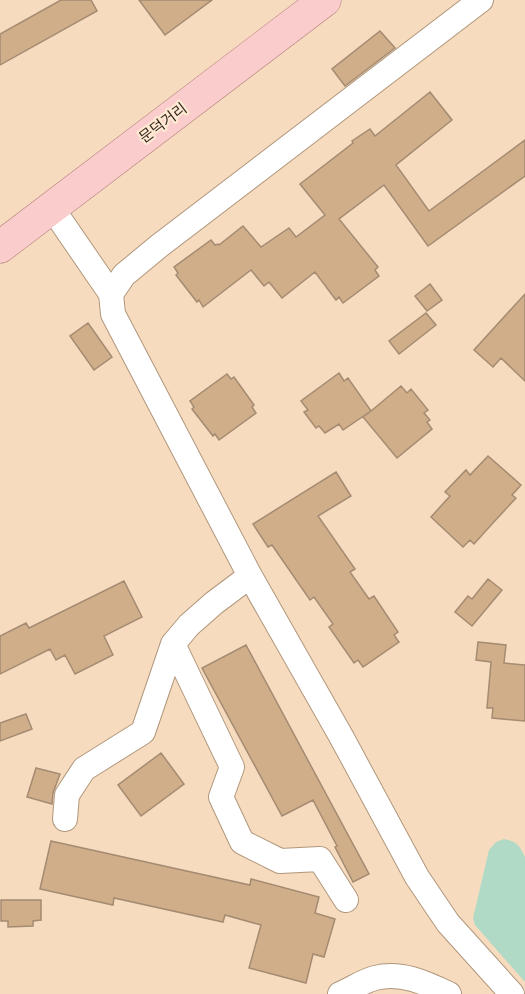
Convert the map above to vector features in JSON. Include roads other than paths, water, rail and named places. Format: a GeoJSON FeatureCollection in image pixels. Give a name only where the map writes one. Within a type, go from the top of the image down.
{"type":"FeatureCollection","features":[{"type":"Feature","properties":{"kind":"main road","name":"문덕거리"},"geometry":{"type":"LineString","coordinates":[[0,247],[325,0]]}},
{"type":"Feature","properties":{"kind":"street"},"geometry":{"type":"LineString","coordinates":[[111,294],[124,275],[159,246],[481,0]]}},
{"type":"Feature","properties":{"kind":"street"},"geometry":{"type":"LineString","coordinates":[[52,208],[111,294],[113,314],[250,576],[342,738],[417,877],[448,923],[512,994]]}},
{"type":"Feature","properties":{"kind":"street"},"geometry":{"type":"LineString","coordinates":[[65,819],[67,795],[84,769],[143,732],[172,644],[214,603],[250,576]]}},
{"type":"Feature","properties":{"kind":"street"},"geometry":{"type":"LineString","coordinates":[[172,644],[232,767],[221,797],[242,842],[280,861],[320,859],[346,900]]}},
{"type":"Feature","properties":{"kind":"street"},"geometry":{"type":"LineString","coordinates":[[340,994],[373,978],[392,974],[424,982],[449,994]]}}]}
